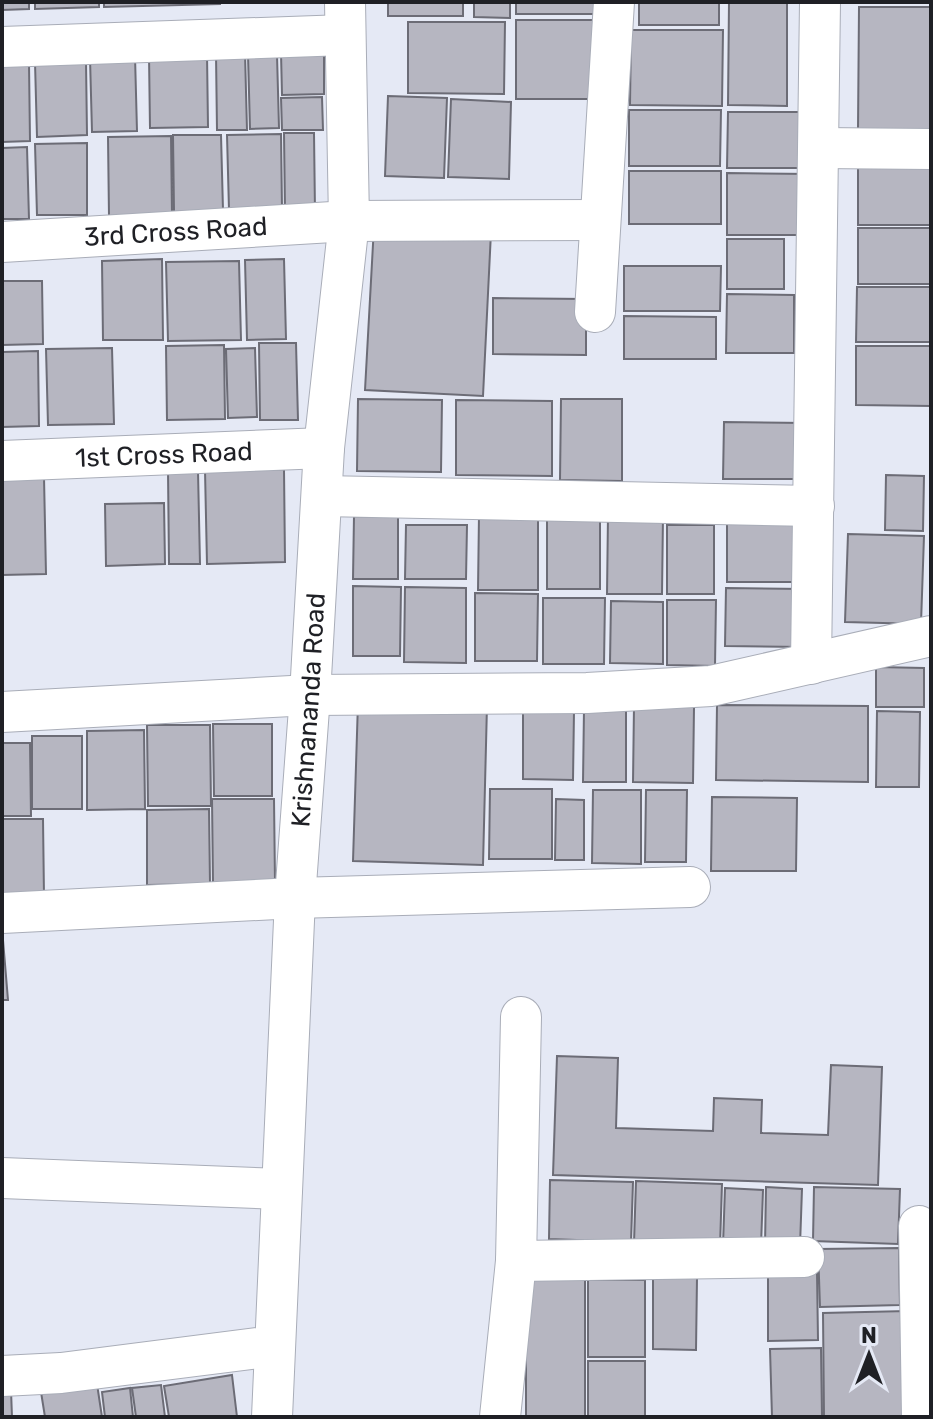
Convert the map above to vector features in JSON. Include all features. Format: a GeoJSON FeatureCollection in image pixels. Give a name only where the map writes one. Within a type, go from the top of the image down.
{"type":"FeatureCollection","features":[{"type":"Feature","properties":{"kind":"street"},"geometry":{"type":"LineString","coordinates":[[595,312],[614,2]]}},
{"type":"Feature","properties":{"kind":"street"},"geometry":{"type":"LineString","coordinates":[[811,664],[820,2]]}},
{"type":"Feature","properties":{"kind":"street"},"geometry":{"type":"LineString","coordinates":[[2,47],[345,18]]}},
{"type":"Feature","properties":{"kind":"street","name":"Krishnananda Road"},"geometry":{"type":"LineString","coordinates":[[272,1417],[295,898],[324,448],[349,221],[345,18]]}},
{"type":"Feature","properties":{"kind":"street"},"geometry":{"type":"LineString","coordinates":[[819,148],[931,149]]}},
{"type":"Feature","properties":{"kind":"street","name":"3rd Cross Road"},"geometry":{"type":"LineString","coordinates":[[2,242],[349,221],[600,220]]}},
{"type":"Feature","properties":{"kind":"street","name":"1st Cross Road"},"geometry":{"type":"LineString","coordinates":[[2,461],[324,448]]}},
{"type":"Feature","properties":{"kind":"street"},"geometry":{"type":"LineString","coordinates":[[322,496],[814,506]]}},
{"type":"Feature","properties":{"kind":"street"},"geometry":{"type":"LineString","coordinates":[[2,712],[310,695],[587,693],[711,686],[931,636]]}},
{"type":"Feature","properties":{"kind":"street"},"geometry":{"type":"LineString","coordinates":[[2,913],[295,898],[690,887]]}},
{"type":"Feature","properties":{"kind":"street"},"geometry":{"type":"LineString","coordinates":[[500,1417],[516,1261],[521,1017]]}},
{"type":"Feature","properties":{"kind":"street"},"geometry":{"type":"LineString","coordinates":[[2,1178],[282,1189]]}},
{"type":"Feature","properties":{"kind":"street"},"geometry":{"type":"LineString","coordinates":[[919,1226],[922,1417]]}},
{"type":"Feature","properties":{"kind":"street"},"geometry":{"type":"LineString","coordinates":[[516,1261],[804,1257]]}},
{"type":"Feature","properties":{"kind":"street"},"geometry":{"type":"LineString","coordinates":[[2,1376],[61,1373],[274,1346]]}},
{"type":"Feature","properties":{"kind":"building"},"geometry":{"type":"Polygon","coordinates":[[[2,2],[29,2],[29,9],[2,10],[2,2]]]}},
{"type":"Feature","properties":{"kind":"building"},"geometry":{"type":"Polygon","coordinates":[[[35,2],[99,2],[99,7],[35,9],[35,2]]]}},
{"type":"Feature","properties":{"kind":"building"},"geometry":{"type":"Polygon","coordinates":[[[104,2],[220,2],[220,4],[104,7],[104,2]]]}},
{"type":"Feature","properties":{"kind":"building"},"geometry":{"type":"Polygon","coordinates":[[[388,2],[463,2],[463,16],[388,16],[388,2]]]}},
{"type":"Feature","properties":{"kind":"building"},"geometry":{"type":"Polygon","coordinates":[[[474,2],[510,2],[510,18],[474,17],[474,2]]]}},
{"type":"Feature","properties":{"kind":"building"},"geometry":{"type":"Polygon","coordinates":[[[516,2],[597,2],[597,14],[516,14],[516,2]]]}},
{"type":"Feature","properties":{"kind":"building"},"geometry":{"type":"Polygon","coordinates":[[[639,2],[719,2],[719,25],[639,25],[639,2]]]}},
{"type":"Feature","properties":{"kind":"building"},"geometry":{"type":"Polygon","coordinates":[[[729,2],[787,2],[787,106],[728,105],[729,2]]]}},
{"type":"Feature","properties":{"kind":"building"},"geometry":{"type":"Polygon","coordinates":[[[859,7],[931,7],[931,130],[858,130],[859,7]]]}},
{"type":"Feature","properties":{"kind":"building"},"geometry":{"type":"Polygon","coordinates":[[[516,20],[597,20],[597,99],[516,99],[516,20]]]}},
{"type":"Feature","properties":{"kind":"building"},"geometry":{"type":"Polygon","coordinates":[[[408,22],[505,22],[504,94],[408,93],[408,22]]]}},
{"type":"Feature","properties":{"kind":"building"},"geometry":{"type":"Polygon","coordinates":[[[631,30],[723,30],[722,106],[630,105],[631,30]]]}},
{"type":"Feature","properties":{"kind":"building"},"geometry":{"type":"Polygon","coordinates":[[[245,53],[247,130],[217,130],[216,54],[245,53]]]}},
{"type":"Feature","properties":{"kind":"building"},"geometry":{"type":"Polygon","coordinates":[[[281,53],[324,53],[324,94],[282,95],[281,53]]]}},
{"type":"Feature","properties":{"kind":"building"},"geometry":{"type":"Polygon","coordinates":[[[207,54],[208,127],[150,128],[149,55],[207,54]]]}},
{"type":"Feature","properties":{"kind":"building"},"geometry":{"type":"Polygon","coordinates":[[[248,55],[277,55],[279,128],[250,129],[248,55]]]}},
{"type":"Feature","properties":{"kind":"building"},"geometry":{"type":"Polygon","coordinates":[[[135,56],[137,131],[92,132],[90,58],[135,56]]]}},
{"type":"Feature","properties":{"kind":"building"},"geometry":{"type":"Polygon","coordinates":[[[86,61],[87,135],[37,137],[35,62],[86,61]]]}},
{"type":"Feature","properties":{"kind":"building"},"geometry":{"type":"Polygon","coordinates":[[[2,63],[29,63],[30,141],[2,142],[2,63]]]}},
{"type":"Feature","properties":{"kind":"building"},"geometry":{"type":"Polygon","coordinates":[[[388,96],[447,98],[444,178],[385,176],[388,96]]]}},
{"type":"Feature","properties":{"kind":"building"},"geometry":{"type":"Polygon","coordinates":[[[322,97],[323,130],[282,130],[281,98],[322,97]]]}},
{"type":"Feature","properties":{"kind":"building"},"geometry":{"type":"Polygon","coordinates":[[[451,99],[511,102],[509,179],[448,177],[451,99]]]}},
{"type":"Feature","properties":{"kind":"building"},"geometry":{"type":"Polygon","coordinates":[[[629,110],[721,110],[720,166],[629,166],[629,110]]]}},
{"type":"Feature","properties":{"kind":"building"},"geometry":{"type":"Polygon","coordinates":[[[728,112],[810,112],[810,168],[727,168],[728,112]]]}},
{"type":"Feature","properties":{"kind":"building"},"geometry":{"type":"Polygon","coordinates":[[[284,133],[314,133],[315,212],[285,212],[284,133]]]}},
{"type":"Feature","properties":{"kind":"building"},"geometry":{"type":"Polygon","coordinates":[[[281,134],[282,209],[229,210],[227,135],[281,134]]]}},
{"type":"Feature","properties":{"kind":"building"},"geometry":{"type":"Polygon","coordinates":[[[173,135],[221,135],[223,210],[174,212],[173,135]]]}},
{"type":"Feature","properties":{"kind":"building"},"geometry":{"type":"Polygon","coordinates":[[[171,136],[172,215],[109,216],[108,137],[171,136]]]}},
{"type":"Feature","properties":{"kind":"building"},"geometry":{"type":"Polygon","coordinates":[[[87,143],[87,215],[37,215],[35,144],[87,143]]]}},
{"type":"Feature","properties":{"kind":"building"},"geometry":{"type":"Polygon","coordinates":[[[27,147],[29,219],[2,219],[2,148],[27,147]]]}},
{"type":"Feature","properties":{"kind":"building"},"geometry":{"type":"Polygon","coordinates":[[[858,161],[931,161],[931,225],[858,225],[858,161]]]}},
{"type":"Feature","properties":{"kind":"building"},"geometry":{"type":"Polygon","coordinates":[[[629,171],[721,171],[721,224],[629,224],[629,171]]]}},
{"type":"Feature","properties":{"kind":"building"},"geometry":{"type":"Polygon","coordinates":[[[727,173],[811,174],[810,235],[727,235],[727,173]]]}},
{"type":"Feature","properties":{"kind":"building"},"geometry":{"type":"Polygon","coordinates":[[[374,226],[491,232],[483,396],[365,390],[374,226]]]}},
{"type":"Feature","properties":{"kind":"building"},"geometry":{"type":"Polygon","coordinates":[[[858,228],[931,228],[931,284],[858,284],[858,228]]]}},
{"type":"Feature","properties":{"kind":"building"},"geometry":{"type":"Polygon","coordinates":[[[727,239],[784,239],[784,289],[727,289],[727,239]]]}},
{"type":"Feature","properties":{"kind":"building"},"geometry":{"type":"Polygon","coordinates":[[[162,259],[163,340],[103,340],[102,261],[162,259]]]}},
{"type":"Feature","properties":{"kind":"building"},"geometry":{"type":"Polygon","coordinates":[[[284,259],[286,339],[247,340],[245,260],[284,259]]]}},
{"type":"Feature","properties":{"kind":"building"},"geometry":{"type":"Polygon","coordinates":[[[239,261],[241,340],[168,341],[166,262],[239,261]]]}},
{"type":"Feature","properties":{"kind":"building"},"geometry":{"type":"Polygon","coordinates":[[[624,266],[721,266],[720,311],[624,311],[624,266]]]}},
{"type":"Feature","properties":{"kind":"building"},"geometry":{"type":"Polygon","coordinates":[[[2,281],[42,281],[43,344],[2,345],[2,281]]]}},
{"type":"Feature","properties":{"kind":"building"},"geometry":{"type":"Polygon","coordinates":[[[857,287],[931,287],[931,342],[856,342],[857,287]]]}},
{"type":"Feature","properties":{"kind":"building"},"geometry":{"type":"Polygon","coordinates":[[[727,294],[794,295],[794,353],[726,353],[727,294]]]}},
{"type":"Feature","properties":{"kind":"building"},"geometry":{"type":"Polygon","coordinates":[[[493,298],[586,299],[586,355],[493,354],[493,298]]]}},
{"type":"Feature","properties":{"kind":"building"},"geometry":{"type":"Polygon","coordinates":[[[624,316],[716,317],[716,359],[624,359],[624,316]]]}},
{"type":"Feature","properties":{"kind":"building"},"geometry":{"type":"Polygon","coordinates":[[[259,343],[296,343],[298,420],[260,420],[259,343]]]}},
{"type":"Feature","properties":{"kind":"building"},"geometry":{"type":"Polygon","coordinates":[[[224,345],[225,419],[167,420],[166,346],[224,345]]]}},
{"type":"Feature","properties":{"kind":"building"},"geometry":{"type":"Polygon","coordinates":[[[856,346],[931,346],[931,406],[856,405],[856,346]]]}},
{"type":"Feature","properties":{"kind":"building"},"geometry":{"type":"Polygon","coordinates":[[[112,348],[114,424],[48,425],[46,349],[112,348]]]}},
{"type":"Feature","properties":{"kind":"building"},"geometry":{"type":"Polygon","coordinates":[[[255,348],[257,417],[228,418],[226,349],[255,348]]]}},
{"type":"Feature","properties":{"kind":"building"},"geometry":{"type":"Polygon","coordinates":[[[38,351],[39,426],[2,427],[2,352],[38,351]]]}},
{"type":"Feature","properties":{"kind":"building"},"geometry":{"type":"Polygon","coordinates":[[[358,399],[442,400],[441,472],[357,471],[358,399]]]}},
{"type":"Feature","properties":{"kind":"building"},"geometry":{"type":"Polygon","coordinates":[[[561,399],[622,399],[622,481],[560,480],[561,399]]]}},
{"type":"Feature","properties":{"kind":"building"},"geometry":{"type":"Polygon","coordinates":[[[456,400],[552,401],[552,476],[456,475],[456,400]]]}},
{"type":"Feature","properties":{"kind":"building"},"geometry":{"type":"Polygon","coordinates":[[[724,422],[806,423],[806,479],[723,479],[724,422]]]}},
{"type":"Feature","properties":{"kind":"building"},"geometry":{"type":"Polygon","coordinates":[[[284,469],[285,562],[207,564],[205,470],[284,469]]]}},
{"type":"Feature","properties":{"kind":"building"},"geometry":{"type":"Polygon","coordinates":[[[168,471],[198,471],[200,564],[169,564],[168,471]]]}},
{"type":"Feature","properties":{"kind":"building"},"geometry":{"type":"Polygon","coordinates":[[[886,475],[924,476],[923,531],[885,530],[886,475]]]}},
{"type":"Feature","properties":{"kind":"building"},"geometry":{"type":"Polygon","coordinates":[[[44,477],[46,574],[2,575],[2,478],[44,477]]]}},
{"type":"Feature","properties":{"kind":"building"},"geometry":{"type":"Polygon","coordinates":[[[164,503],[165,564],[106,566],[105,504],[164,503]]]}},
{"type":"Feature","properties":{"kind":"building"},"geometry":{"type":"Polygon","coordinates":[[[479,515],[538,516],[538,590],[478,590],[479,515]]]}},
{"type":"Feature","properties":{"kind":"building"},"geometry":{"type":"Polygon","coordinates":[[[608,515],[663,516],[662,594],[607,594],[608,515]]]}},
{"type":"Feature","properties":{"kind":"building"},"geometry":{"type":"Polygon","coordinates":[[[354,516],[398,517],[398,579],[353,579],[354,516]]]}},
{"type":"Feature","properties":{"kind":"building"},"geometry":{"type":"Polygon","coordinates":[[[547,516],[600,516],[600,589],[547,589],[547,516]]]}},
{"type":"Feature","properties":{"kind":"building"},"geometry":{"type":"Polygon","coordinates":[[[727,520],[804,521],[804,582],[727,582],[727,520]]]}},
{"type":"Feature","properties":{"kind":"building"},"geometry":{"type":"Polygon","coordinates":[[[406,525],[467,525],[466,579],[405,579],[406,525]]]}},
{"type":"Feature","properties":{"kind":"building"},"geometry":{"type":"Polygon","coordinates":[[[667,525],[714,525],[714,594],[667,594],[667,525]]]}},
{"type":"Feature","properties":{"kind":"building"},"geometry":{"type":"Polygon","coordinates":[[[848,534],[924,536],[921,624],[845,622],[848,534]]]}},
{"type":"Feature","properties":{"kind":"building"},"geometry":{"type":"Polygon","coordinates":[[[353,586],[401,587],[400,656],[353,656],[353,586]]]}},
{"type":"Feature","properties":{"kind":"building"},"geometry":{"type":"Polygon","coordinates":[[[405,587],[466,588],[466,663],[404,662],[405,587]]]}},
{"type":"Feature","properties":{"kind":"building"},"geometry":{"type":"Polygon","coordinates":[[[726,588],[804,589],[804,647],[725,646],[726,588]]]}},
{"type":"Feature","properties":{"kind":"building"},"geometry":{"type":"Polygon","coordinates":[[[475,593],[538,594],[537,661],[475,661],[475,593]]]}},
{"type":"Feature","properties":{"kind":"building"},"geometry":{"type":"Polygon","coordinates":[[[543,598],[605,598],[604,664],[543,664],[543,598]]]}},
{"type":"Feature","properties":{"kind":"building"},"geometry":{"type":"Polygon","coordinates":[[[667,600],[716,600],[715,666],[667,665],[667,600]]]}},
{"type":"Feature","properties":{"kind":"building"},"geometry":{"type":"Polygon","coordinates":[[[611,601],[663,602],[663,664],[610,663],[611,601]]]}},
{"type":"Feature","properties":{"kind":"building"},"geometry":{"type":"Polygon","coordinates":[[[876,667],[924,668],[924,707],[876,707],[876,667]]]}},
{"type":"Feature","properties":{"kind":"building"},"geometry":{"type":"Polygon","coordinates":[[[358,702],[487,705],[483,865],[353,861],[358,702]]]}},
{"type":"Feature","properties":{"kind":"building"},"geometry":{"type":"Polygon","coordinates":[[[717,705],[868,706],[868,782],[716,780],[717,705]]]}},
{"type":"Feature","properties":{"kind":"building"},"geometry":{"type":"Polygon","coordinates":[[[634,706],[694,707],[693,783],[633,782],[634,706]]]}},
{"type":"Feature","properties":{"kind":"building"},"geometry":{"type":"Polygon","coordinates":[[[584,709],[626,710],[626,782],[583,782],[584,709]]]}},
{"type":"Feature","properties":{"kind":"building"},"geometry":{"type":"Polygon","coordinates":[[[523,710],[574,711],[573,780],[523,779],[523,710]]]}},
{"type":"Feature","properties":{"kind":"building"},"geometry":{"type":"Polygon","coordinates":[[[877,711],[920,712],[919,787],[876,787],[877,711]]]}},
{"type":"Feature","properties":{"kind":"building"},"geometry":{"type":"Polygon","coordinates":[[[213,724],[272,724],[272,796],[214,796],[213,724]]]}},
{"type":"Feature","properties":{"kind":"building"},"geometry":{"type":"Polygon","coordinates":[[[147,725],[210,725],[211,806],[148,806],[147,725]]]}},
{"type":"Feature","properties":{"kind":"building"},"geometry":{"type":"Polygon","coordinates":[[[144,730],[145,809],[87,810],[87,731],[144,730]]]}},
{"type":"Feature","properties":{"kind":"building"},"geometry":{"type":"Polygon","coordinates":[[[32,736],[82,736],[82,809],[32,809],[32,736]]]}},
{"type":"Feature","properties":{"kind":"building"},"geometry":{"type":"Polygon","coordinates":[[[2,743],[30,743],[31,816],[2,816],[2,743]]]}},
{"type":"Feature","properties":{"kind":"building"},"geometry":{"type":"Polygon","coordinates":[[[490,789],[552,789],[552,859],[489,859],[490,789]]]}},
{"type":"Feature","properties":{"kind":"building"},"geometry":{"type":"Polygon","coordinates":[[[593,790],[641,790],[641,864],[592,863],[593,790]]]}},
{"type":"Feature","properties":{"kind":"building"},"geometry":{"type":"Polygon","coordinates":[[[646,790],[687,790],[686,862],[645,862],[646,790]]]}},
{"type":"Feature","properties":{"kind":"building"},"geometry":{"type":"Polygon","coordinates":[[[712,797],[797,798],[796,871],[711,871],[712,797]]]}},
{"type":"Feature","properties":{"kind":"building"},"geometry":{"type":"Polygon","coordinates":[[[212,799],[274,799],[275,883],[213,884],[212,799]]]}},
{"type":"Feature","properties":{"kind":"building"},"geometry":{"type":"Polygon","coordinates":[[[556,799],[584,800],[584,860],[555,860],[556,799]]]}},
{"type":"Feature","properties":{"kind":"building"},"geometry":{"type":"Polygon","coordinates":[[[209,809],[210,884],[147,885],[147,810],[209,809]]]}},
{"type":"Feature","properties":{"kind":"building"},"geometry":{"type":"Polygon","coordinates":[[[2,819],[43,819],[44,896],[2,896],[2,819]]]}},
{"type":"Feature","properties":{"kind":"building"},"geometry":{"type":"Polygon","coordinates":[[[2,928],[8,1000],[2,1000],[2,928]]]}},
{"type":"Feature","properties":{"kind":"building"},"geometry":{"type":"Polygon","coordinates":[[[557,1056],[618,1058],[616,1128],[713,1131],[714,1098],[762,1100],[761,1133],[828,1135],[831,1065],[882,1067],[878,1185],[553,1175],[557,1056]]]}},
{"type":"Feature","properties":{"kind":"building"},"geometry":{"type":"Polygon","coordinates":[[[550,1180],[633,1182],[631,1242],[549,1239],[550,1180]]]}},
{"type":"Feature","properties":{"kind":"building"},"geometry":{"type":"Polygon","coordinates":[[[636,1181],[722,1184],[720,1246],[634,1243],[636,1181]]]}},
{"type":"Feature","properties":{"kind":"building"},"geometry":{"type":"Polygon","coordinates":[[[766,1187],[802,1189],[800,1246],[765,1246],[766,1187]]]}},
{"type":"Feature","properties":{"kind":"building"},"geometry":{"type":"Polygon","coordinates":[[[814,1187],[900,1189],[898,1244],[813,1241],[814,1187]]]}},
{"type":"Feature","properties":{"kind":"building"},"geometry":{"type":"Polygon","coordinates":[[[725,1188],[763,1190],[761,1246],[723,1245],[725,1188]]]}},
{"type":"Feature","properties":{"kind":"building"},"geometry":{"type":"Polygon","coordinates":[[[899,1248],[900,1305],[820,1307],[818,1249],[899,1248]]]}},
{"type":"Feature","properties":{"kind":"building"},"geometry":{"type":"Polygon","coordinates":[[[817,1272],[818,1340],[768,1341],[768,1273],[817,1272]]]}},
{"type":"Feature","properties":{"kind":"building"},"geometry":{"type":"Polygon","coordinates":[[[526,1276],[585,1276],[585,1417],[526,1417],[526,1276]]]}},
{"type":"Feature","properties":{"kind":"building"},"geometry":{"type":"Polygon","coordinates":[[[653,1277],[697,1278],[696,1350],[653,1349],[653,1277]]]}},
{"type":"Feature","properties":{"kind":"building"},"geometry":{"type":"Polygon","coordinates":[[[588,1280],[645,1280],[645,1357],[588,1357],[588,1280]]]}},
{"type":"Feature","properties":{"kind":"building"},"geometry":{"type":"Polygon","coordinates":[[[907,1311],[908,1417],[824,1417],[823,1313],[907,1311]]]}},
{"type":"Feature","properties":{"kind":"building"},"geometry":{"type":"Polygon","coordinates":[[[821,1348],[822,1417],[772,1417],[770,1349],[821,1348]]]}},
{"type":"Feature","properties":{"kind":"building"},"geometry":{"type":"Polygon","coordinates":[[[588,1361],[645,1361],[645,1417],[588,1417],[588,1361]]]}},
{"type":"Feature","properties":{"kind":"building"},"geometry":{"type":"Polygon","coordinates":[[[232,1375],[237,1417],[169,1417],[164,1386],[232,1375]]]}},
{"type":"Feature","properties":{"kind":"building"},"geometry":{"type":"Polygon","coordinates":[[[97,1384],[102,1417],[45,1417],[41,1392],[97,1384]]]}},
{"type":"Feature","properties":{"kind":"building"},"geometry":{"type":"Polygon","coordinates":[[[161,1385],[165,1417],[136,1417],[132,1388],[161,1385]]]}},
{"type":"Feature","properties":{"kind":"building"},"geometry":{"type":"Polygon","coordinates":[[[130,1388],[133,1417],[105,1417],[102,1392],[130,1388]]]}},
{"type":"Feature","properties":{"kind":"building"},"geometry":{"type":"Polygon","coordinates":[[[2,1390],[11,1390],[12,1417],[2,1417],[2,1390]]]}}]}
